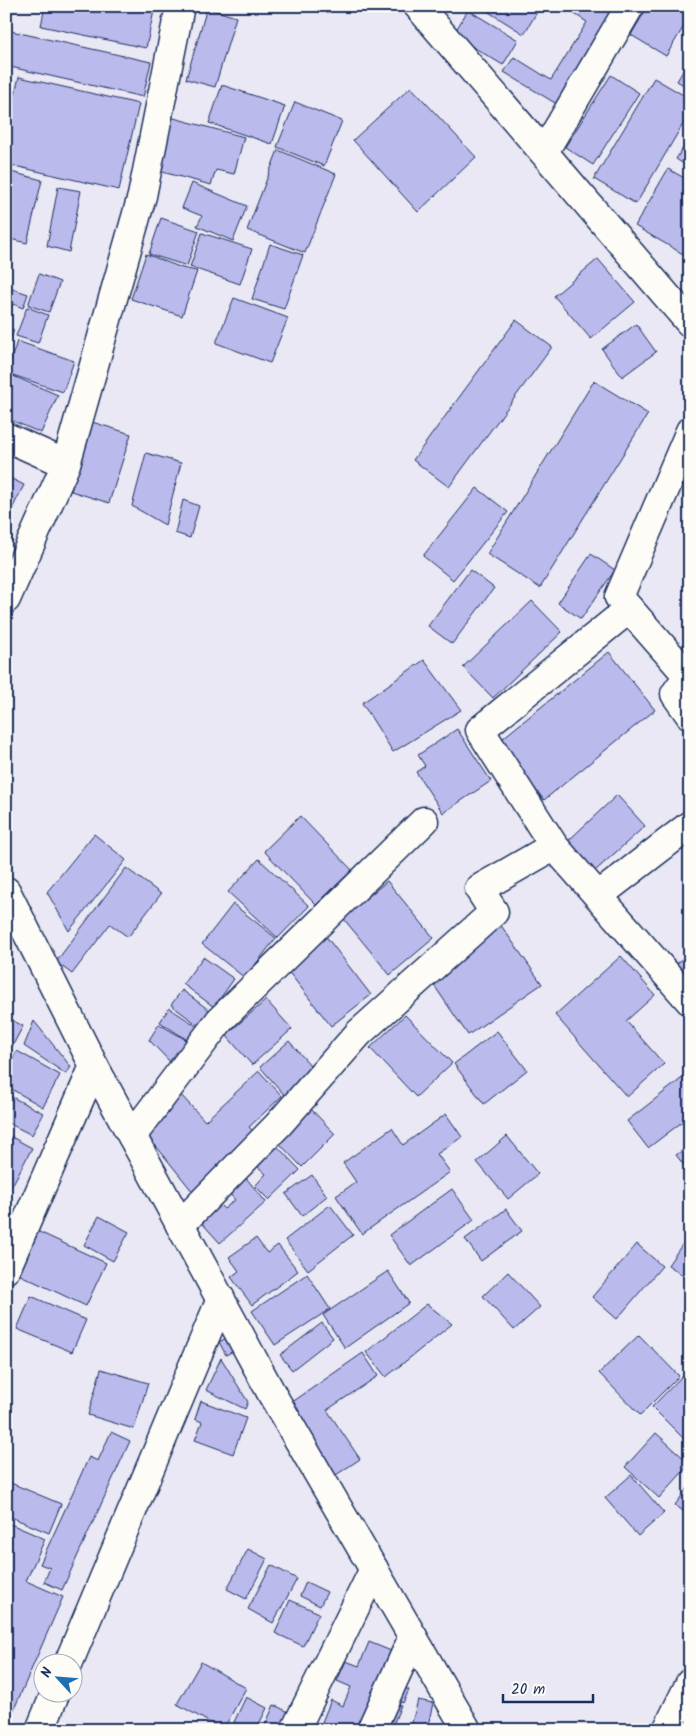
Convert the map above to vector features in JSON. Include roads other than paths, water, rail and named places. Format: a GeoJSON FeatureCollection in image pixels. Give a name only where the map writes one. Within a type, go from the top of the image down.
{"type":"FeatureCollection","features":[{"type":"Feature","properties":{"kind":"street"},"geometry":{"type":"LineString","coordinates":[[6,599],[66,464],[142,196],[180,6]]}},
{"type":"Feature","properties":{"kind":"street"},"geometry":{"type":"LineString","coordinates":[[418,6],[690,323]]}},
{"type":"Feature","properties":{"kind":"street"},"geometry":{"type":"LineString","coordinates":[[544,152],[630,6]]}},
{"type":"Feature","properties":{"kind":"street"},"geometry":{"type":"LineString","coordinates":[[690,431],[619,597],[688,676],[675,694],[690,715]]}},
{"type":"Feature","properties":{"kind":"street"},"geometry":{"type":"LineString","coordinates":[[6,437],[66,464]]}},
{"type":"Feature","properties":{"kind":"street"},"geometry":{"type":"LineString","coordinates":[[629,609],[480,730],[554,846],[690,1001]]}},
{"type":"Feature","properties":{"kind":"street"},"geometry":{"type":"LineString","coordinates":[[132,1136],[220,1020],[424,821]]}},
{"type":"Feature","properties":{"kind":"street"},"geometry":{"type":"LineString","coordinates":[[598,896],[690,825]]}},
{"type":"Feature","properties":{"kind":"street"},"geometry":{"type":"LineString","coordinates":[[180,1226],[278,1125],[360,1033],[494,912],[479,889],[554,846]]}},
{"type":"Feature","properties":{"kind":"street"},"geometry":{"type":"LineString","coordinates":[[6,891],[94,1066],[273,1396],[467,1730]]}},
{"type":"Feature","properties":{"kind":"street"},"geometry":{"type":"LineString","coordinates":[[6,1269],[94,1066]]}},
{"type":"Feature","properties":{"kind":"street"},"geometry":{"type":"LineString","coordinates":[[72,1654],[221,1299]]}},
{"type":"Feature","properties":{"kind":"street"},"geometry":{"type":"LineString","coordinates":[[295,1730],[374,1569]]}},
{"type":"Feature","properties":{"kind":"street"},"geometry":{"type":"LineString","coordinates":[[371,1730],[413,1637]]}},
{"type":"Feature","properties":{"kind":"street"},"geometry":{"type":"LineString","coordinates":[[667,1730],[690,1683]]}},
{"type":"Feature","properties":{"kind":"street"},"geometry":{"type":"LineString","coordinates":[[40,1730],[52,1704]]}}]}
